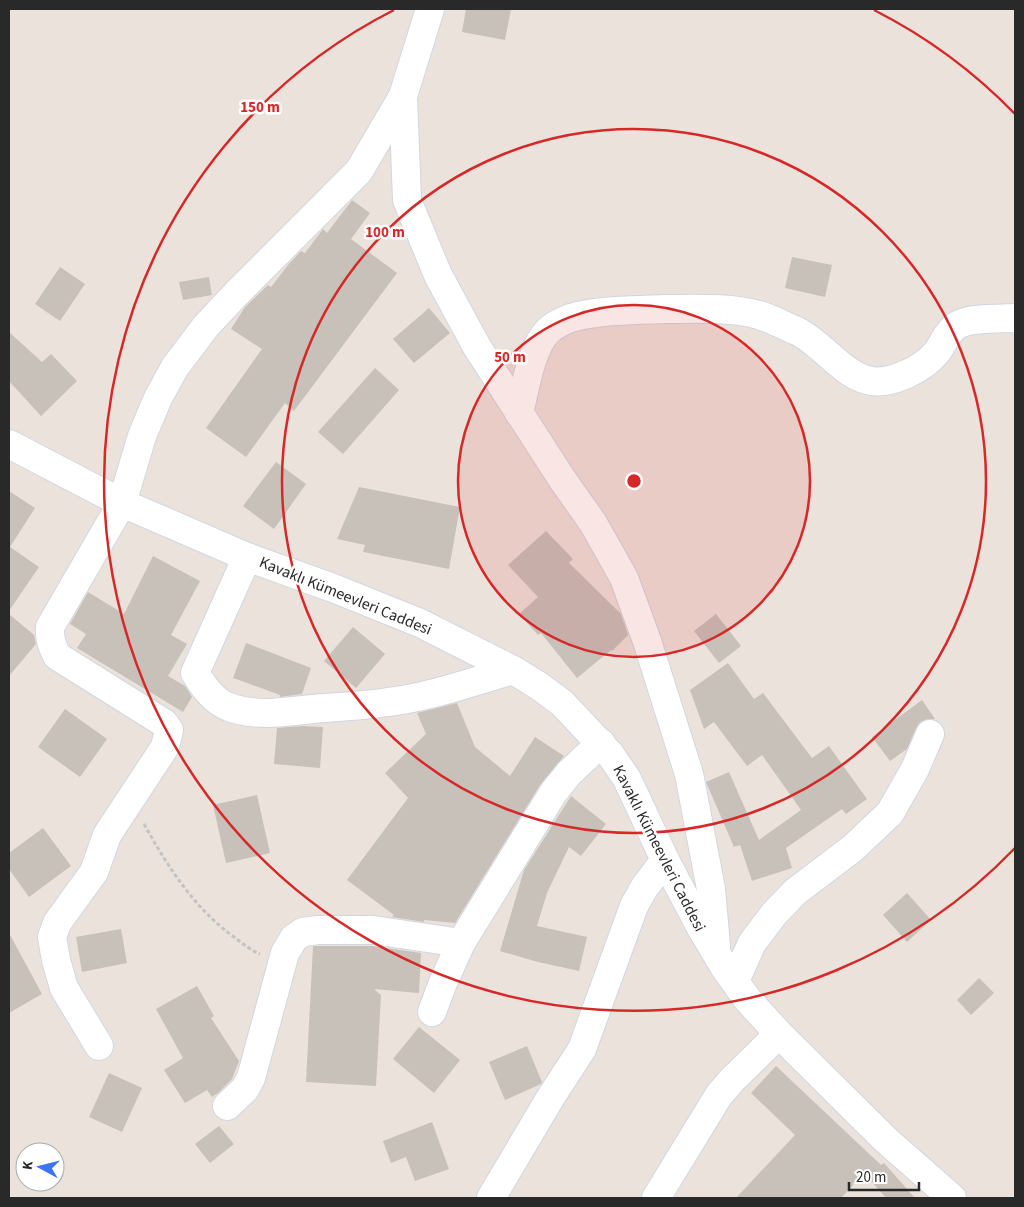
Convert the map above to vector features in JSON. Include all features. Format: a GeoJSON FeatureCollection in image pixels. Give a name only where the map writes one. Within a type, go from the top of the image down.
{"type":"FeatureCollection","features":[{"type":"Feature","properties":{"kind":"street"},"geometry":{"type":"LineString","coordinates":[[99,1046],[64,988],[52,937],[57,922],[94,872],[107,835],[165,747],[169,730],[164,723],[57,656],[52,647],[50,627],[122,503],[142,436],[158,398],[175,367],[206,326],[236,294],[359,171],[402,96],[430,9]]}},
{"type":"Feature","properties":{"kind":"street"},"geometry":{"type":"LineString","coordinates":[[402,96],[407,200],[438,275],[477,347],[593,523],[624,578],[647,640],[689,774],[711,888],[716,954]]}},
{"type":"Feature","properties":{"kind":"street"},"geometry":{"type":"LineString","coordinates":[[519,413],[534,355],[542,337],[559,323],[577,316],[630,310],[706,308],[758,315],[807,336],[851,373],[877,382],[899,378],[931,359],[938,351],[946,335],[957,325],[968,321],[1015,318]]}},
{"type":"Feature","properties":{"kind":"street","name":"Kavaklı Kümeevleri Caddesi"},"geometry":{"type":"LineString","coordinates":[[9,444],[122,503],[247,557],[333,588],[420,623],[513,670],[540,686],[562,703],[610,754],[627,779],[700,926],[716,954],[735,981],[779,1034],[886,1140],[952,1198]]}},
{"type":"Feature","properties":{"kind":"street"},"geometry":{"type":"LineString","coordinates":[[247,557],[195,673],[217,700],[228,707],[247,712],[269,713],[389,702],[449,689],[513,670]]}},
{"type":"Feature","properties":{"kind":"street"},"geometry":{"type":"LineString","coordinates":[[735,981],[752,943],[774,914],[795,892],[854,848],[890,813],[915,769],[930,734]]}},
{"type":"Feature","properties":{"kind":"street"},"geometry":{"type":"LineString","coordinates":[[432,1012],[460,943],[553,793],[569,773],[601,744]]}},
{"type":"Feature","properties":{"kind":"street"},"geometry":{"type":"LineString","coordinates":[[491,1198],[549,1100],[582,1050],[634,906],[644,888],[666,860]]}},
{"type":"Feature","properties":{"kind":"street"},"geometry":{"type":"LineString","coordinates":[[227,1106],[245,1089],[251,1078],[285,953],[294,938],[303,932],[318,930],[373,930],[460,943]]}},
{"type":"Feature","properties":{"kind":"street"},"geometry":{"type":"LineString","coordinates":[[656,1198],[719,1095],[779,1034]]}},
{"type":"Feature","properties":{"kind":"path"},"geometry":{"type":"LineString","coordinates":[[132,796],[152,839],[188,894],[204,913],[256,952],[282,963]]}},
{"type":"Feature","properties":{"kind":"building"},"geometry":{"type":"Polygon","coordinates":[[[466,9],[511,9],[505,40],[462,32],[466,9]]]}},
{"type":"Feature","properties":{"kind":"building"},"geometry":{"type":"Polygon","coordinates":[[[352,200],[370,213],[351,239],[397,273],[294,411],[285,403],[246,457],[206,428],[262,349],[231,329],[245,307],[268,285],[271,287],[301,251],[305,253],[323,229],[327,233],[352,200]]]}},
{"type":"Feature","properties":{"kind":"building"},"geometry":{"type":"Polygon","coordinates":[[[792,257],[832,265],[825,297],[785,288],[792,257]]]}},
{"type":"Feature","properties":{"kind":"building"},"geometry":{"type":"Polygon","coordinates":[[[60,267],[85,284],[60,321],[35,304],[60,267]]]}},
{"type":"Feature","properties":{"kind":"building"},"geometry":{"type":"Polygon","coordinates":[[[209,277],[212,295],[183,300],[179,282],[209,277]]]}},
{"type":"Feature","properties":{"kind":"building"},"geometry":{"type":"Polygon","coordinates":[[[429,308],[450,333],[414,363],[393,339],[429,308]]]}},
{"type":"Feature","properties":{"kind":"building"},"geometry":{"type":"Polygon","coordinates":[[[9,332],[42,362],[51,354],[77,381],[41,416],[9,381],[9,332]]]}},
{"type":"Feature","properties":{"kind":"building"},"geometry":{"type":"Polygon","coordinates":[[[375,368],[399,390],[343,454],[318,432],[375,368]]]}},
{"type":"Feature","properties":{"kind":"building"},"geometry":{"type":"Polygon","coordinates":[[[276,462],[306,484],[274,529],[243,506],[276,462]]]}},
{"type":"Feature","properties":{"kind":"building"},"geometry":{"type":"Polygon","coordinates":[[[359,487],[460,507],[449,569],[363,552],[365,545],[337,539],[359,487]]]}},
{"type":"Feature","properties":{"kind":"building"},"geometry":{"type":"Polygon","coordinates":[[[9,491],[35,508],[10,547],[39,567],[9,611],[9,491]]]}},
{"type":"Feature","properties":{"kind":"building"},"geometry":{"type":"Polygon","coordinates":[[[546,531],[573,559],[569,563],[621,614],[628,635],[612,651],[577,678],[541,633],[538,635],[519,614],[538,597],[508,565],[546,531]]]}},
{"type":"Feature","properties":{"kind":"building"},"geometry":{"type":"Polygon","coordinates":[[[153,556],[200,581],[171,635],[187,644],[168,676],[185,686],[192,697],[183,712],[77,648],[86,634],[70,624],[88,592],[124,614],[153,556]]]}},
{"type":"Feature","properties":{"kind":"building"},"geometry":{"type":"Polygon","coordinates":[[[9,614],[34,635],[36,644],[9,676],[9,614]]]}},
{"type":"Feature","properties":{"kind":"building"},"geometry":{"type":"Polygon","coordinates":[[[716,614],[741,646],[719,663],[694,631],[716,614]]]}},
{"type":"Feature","properties":{"kind":"building"},"geometry":{"type":"Polygon","coordinates":[[[353,627],[385,654],[356,688],[324,661],[353,627]]]}},
{"type":"Feature","properties":{"kind":"building"},"geometry":{"type":"Polygon","coordinates":[[[246,643],[311,668],[302,694],[280,697],[280,695],[233,678],[246,643]]]}},
{"type":"Feature","properties":{"kind":"building"},"geometry":{"type":"Polygon","coordinates":[[[728,663],[754,699],[763,693],[812,758],[829,746],[867,799],[846,814],[842,809],[786,848],[792,868],[752,881],[740,845],[734,847],[706,782],[729,772],[759,840],[801,810],[762,755],[747,766],[714,722],[704,729],[690,690],[728,663]]]}},
{"type":"Feature","properties":{"kind":"building"},"geometry":{"type":"Polygon","coordinates":[[[922,700],[935,719],[920,722],[907,749],[890,761],[872,737],[922,700]]]}},
{"type":"Feature","properties":{"kind":"building"},"geometry":{"type":"Polygon","coordinates":[[[457,703],[475,747],[510,776],[535,737],[564,756],[540,785],[455,923],[424,920],[424,922],[392,917],[394,915],[347,880],[408,798],[385,773],[426,734],[417,713],[457,703]]]}},
{"type":"Feature","properties":{"kind":"building"},"geometry":{"type":"Polygon","coordinates":[[[65,709],[107,739],[80,777],[38,747],[65,709]]]}},
{"type":"Feature","properties":{"kind":"building"},"geometry":{"type":"Polygon","coordinates":[[[323,727],[320,768],[274,764],[277,728],[323,727]]]}},
{"type":"Feature","properties":{"kind":"building"},"geometry":{"type":"Polygon","coordinates":[[[257,795],[270,853],[226,863],[213,805],[257,795]]]}},
{"type":"Feature","properties":{"kind":"building"},"geometry":{"type":"Polygon","coordinates":[[[571,796],[606,824],[581,856],[569,847],[547,893],[537,926],[587,937],[579,971],[500,951],[524,870],[571,796]]]}},
{"type":"Feature","properties":{"kind":"building"},"geometry":{"type":"Polygon","coordinates":[[[43,828],[71,866],[29,897],[9,869],[9,853],[43,828]]]}},
{"type":"Feature","properties":{"kind":"building"},"geometry":{"type":"Polygon","coordinates":[[[907,893],[931,920],[907,942],[883,915],[907,893]]]}},
{"type":"Feature","properties":{"kind":"building"},"geometry":{"type":"Polygon","coordinates":[[[121,929],[127,963],[82,972],[76,937],[121,929]]]}},
{"type":"Feature","properties":{"kind":"building"},"geometry":{"type":"Polygon","coordinates":[[[9,933],[42,994],[9,1013],[9,933]]]}},
{"type":"Feature","properties":{"kind":"building"},"geometry":{"type":"Polygon","coordinates":[[[313,946],[372,946],[421,953],[419,993],[374,989],[381,995],[376,1086],[306,1082],[313,946]]]}},
{"type":"Feature","properties":{"kind":"building"},"geometry":{"type":"Polygon","coordinates":[[[979,978],[994,993],[971,1015],[957,1000],[979,978]]]}},
{"type":"Feature","properties":{"kind":"building"},"geometry":{"type":"Polygon","coordinates":[[[197,986],[214,1016],[211,1018],[239,1061],[232,1079],[218,1093],[212,1097],[207,1090],[185,1103],[164,1070],[183,1058],[156,1009],[197,986]]]}},
{"type":"Feature","properties":{"kind":"building"},"geometry":{"type":"Polygon","coordinates":[[[419,1027],[460,1060],[434,1093],[393,1059],[419,1027]]]}},
{"type":"Feature","properties":{"kind":"building"},"geometry":{"type":"Polygon","coordinates":[[[527,1046],[542,1082],[505,1100],[489,1062],[527,1046]]]}},
{"type":"Feature","properties":{"kind":"building"},"geometry":{"type":"Polygon","coordinates":[[[776,1066],[881,1165],[884,1163],[915,1198],[886,1198],[864,1173],[841,1198],[736,1198],[795,1135],[751,1093],[776,1066]]]}},
{"type":"Feature","properties":{"kind":"building"},"geometry":{"type":"Polygon","coordinates":[[[109,1073],[142,1088],[122,1132],[89,1117],[109,1073]]]}},
{"type":"Feature","properties":{"kind":"building"},"geometry":{"type":"Polygon","coordinates":[[[432,1122],[449,1169],[415,1181],[406,1157],[391,1163],[383,1141],[432,1122]]]}},
{"type":"Feature","properties":{"kind":"building"},"geometry":{"type":"Polygon","coordinates":[[[219,1126],[234,1144],[210,1163],[195,1144],[219,1126]]]}}]}
